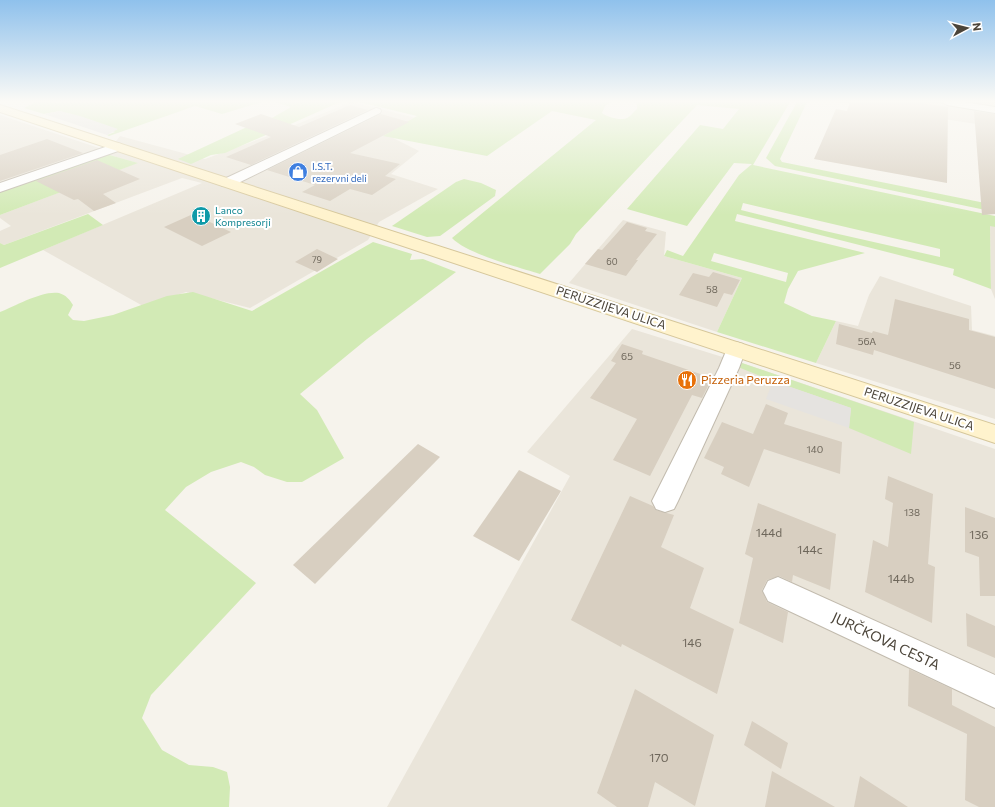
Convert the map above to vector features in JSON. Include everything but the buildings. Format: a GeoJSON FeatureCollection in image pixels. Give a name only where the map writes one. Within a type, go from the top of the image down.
{"type":"FeatureCollection","features":[{"type":"Feature","properties":{"kind":"main road","name":"PERUZZIJEVA ULICA"},"geometry":{"type":"LineString","coordinates":[[97,140],[995,434]]}},
{"type":"Feature","properties":{"kind":"street"},"geometry":{"type":"LineString","coordinates":[[227,183],[317,140]]}},
{"type":"Feature","properties":{"kind":"street"},"geometry":{"type":"LineString","coordinates":[[0,188],[117,146]]}},
{"type":"Feature","properties":{"kind":"street"},"geometry":{"type":"LineString","coordinates":[[665,501],[729,368],[736,349]]}},
{"type":"Feature","properties":{"kind":"street","name":"JURČKOVA CESTA"},"geometry":{"type":"LineString","coordinates":[[778,591],[995,692]]}},
{"type":"Feature","properties":{"kind":"shaded area"},"geometry":{"type":"Polygon","coordinates":[[[0,140],[74,140],[102,149],[0,187],[0,140]]]}},
{"type":"Feature","properties":{"kind":"shaded area"},"geometry":{"type":"Polygon","coordinates":[[[117,140],[134,140],[205,159],[258,140],[396,140],[419,151],[391,174],[438,189],[379,222],[368,240],[250,308],[186,292],[143,306],[43,250],[202,183],[182,178],[4,245],[0,243],[0,231],[11,226],[0,218],[0,215],[137,163],[106,154],[117,140]]]}},
{"type":"Feature","properties":{"kind":"shaded area"},"geometry":{"type":"Polygon","coordinates":[[[623,220],[666,232],[664,256],[742,278],[717,332],[569,283],[623,220]]]}},
{"type":"Feature","properties":{"kind":"shaded area"},"geometry":{"type":"Polygon","coordinates":[[[990,225],[995,227],[995,299],[991,289],[990,225]]]}},
{"type":"Feature","properties":{"kind":"shaded area"},"geometry":{"type":"Polygon","coordinates":[[[880,276],[971,306],[972,330],[995,336],[995,419],[816,363],[836,321],[858,326],[869,295],[880,276]]]}},
{"type":"Feature","properties":{"kind":"shaded area"},"geometry":{"type":"Polygon","coordinates":[[[632,329],[742,363],[995,449],[995,807],[387,807],[570,476],[527,452],[632,329]]]}},
{"type":"Feature","properties":{"kind":"shaded area"},"geometry":{"type":"Polygon","coordinates":[[[773,381],[851,408],[849,428],[766,399],[773,381]]]}},
{"type":"Feature","properties":{"kind":"green space"},"geometry":{"type":"Polygon","coordinates":[[[220,140],[255,140],[225,153],[211,155],[191,164],[178,159],[220,140]]]}},
{"type":"Feature","properties":{"kind":"green space"},"geometry":{"type":"Polygon","coordinates":[[[402,140],[511,140],[487,156],[402,140]]]}},
{"type":"Feature","properties":{"kind":"green space"},"geometry":{"type":"Polygon","coordinates":[[[572,140],[664,140],[576,234],[570,244],[540,274],[481,255],[459,244],[452,238],[572,140]]]}},
{"type":"Feature","properties":{"kind":"green space"},"geometry":{"type":"Polygon","coordinates":[[[687,140],[768,140],[753,165],[995,216],[995,227],[990,226],[991,289],[953,275],[954,269],[737,214],[735,221],[865,253],[798,271],[788,289],[784,303],[812,316],[836,321],[816,363],[717,332],[742,278],[664,256],[667,250],[683,256],[739,175],[752,164],[734,163],[687,226],[627,209],[687,140]],[[743,203],[741,210],[940,257],[940,249],[743,203]],[[714,253],[711,261],[786,282],[788,273],[714,253]]]}},
{"type":"Feature","properties":{"kind":"green space"},"geometry":{"type":"Polygon","coordinates":[[[776,140],[789,140],[780,159],[782,162],[995,205],[995,212],[775,166],[766,158],[776,140]]]}},
{"type":"Feature","properties":{"kind":"green space"},"geometry":{"type":"Polygon","coordinates":[[[106,154],[138,163],[0,215],[0,190],[106,154]]]}},
{"type":"Feature","properties":{"kind":"green space"},"geometry":{"type":"Polygon","coordinates":[[[464,179],[481,183],[496,190],[495,196],[440,236],[427,237],[392,226],[456,182],[464,179]]]}},
{"type":"Feature","properties":{"kind":"green space"},"geometry":{"type":"Polygon","coordinates":[[[88,214],[103,225],[0,268],[0,243],[4,245],[88,214]]]}},
{"type":"Feature","properties":{"kind":"green space"},"geometry":{"type":"Polygon","coordinates":[[[373,242],[412,254],[410,260],[423,259],[456,272],[367,339],[300,394],[317,410],[344,458],[302,482],[287,482],[265,475],[254,467],[241,462],[211,472],[186,487],[165,510],[256,583],[151,695],[142,718],[162,750],[189,765],[213,767],[227,772],[230,787],[229,807],[0,807],[0,312],[37,296],[59,293],[68,298],[73,305],[68,315],[73,320],[84,321],[113,315],[167,296],[193,292],[252,311],[373,242]]]}},
{"type":"Feature","properties":{"kind":"green space"},"geometry":{"type":"Polygon","coordinates":[[[742,363],[914,422],[911,454],[849,428],[851,408],[773,381],[738,367],[742,363]]]}},
{"type":"Feature","properties":{"kind":"place","name":"I.S.T. rezervni deli"},"geometry":{"type":"Point","coordinates":[298,172]}},
{"type":"Feature","properties":{"kind":"place","name":"Lanco Kompresorji"},"geometry":{"type":"Point","coordinates":[201,216]}},
{"type":"Feature","properties":{"kind":"place","name":"Pizzeria Peruzza"},"geometry":{"type":"Point","coordinates":[687,380]}}]}
